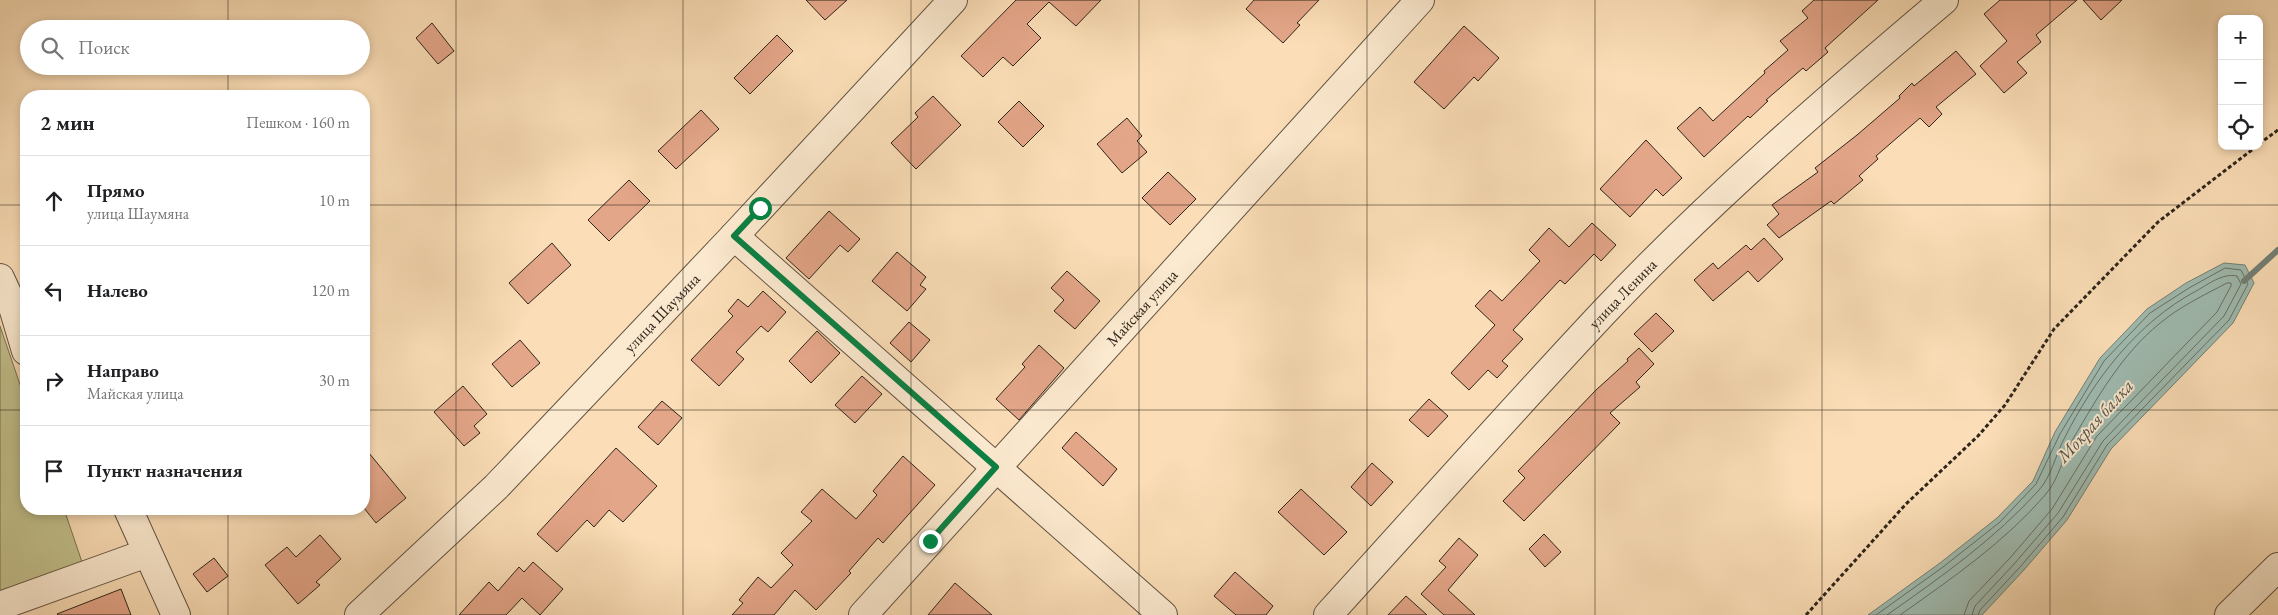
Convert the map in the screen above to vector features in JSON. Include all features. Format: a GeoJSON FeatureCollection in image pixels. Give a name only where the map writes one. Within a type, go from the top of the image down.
{"type":"FeatureCollection","features":[{"type":"Feature","properties":{"kind":"street","name":"улица Шаумяна"},"geometry":{"type":"LineString","coordinates":[[359,615],[496,487],[734,236],[953,0]]}},
{"type":"Feature","properties":{"kind":"street","name":"Майская улица"},"geometry":{"type":"LineString","coordinates":[[863,615],[1420,0]]}},
{"type":"Feature","properties":{"kind":"street","name":"улица Ленина"},"geometry":{"type":"LineString","coordinates":[[1328,615],[1606,310],[1713,205],[1818,107],[1944,0]]}},
{"type":"Feature","properties":{"kind":"street"},"geometry":{"type":"LineString","coordinates":[[734,236],[1163,615]]}},
{"type":"Feature","properties":{"kind":"street"},"geometry":{"type":"LineString","coordinates":[[0,278],[12,304],[20,331]]}},
{"type":"Feature","properties":{"kind":"street"},"geometry":{"type":"LineString","coordinates":[[131,515],[176,615]]}},
{"type":"Feature","properties":{"kind":"street"},"geometry":{"type":"LineString","coordinates":[[0,606],[147,553]]}},
{"type":"Feature","properties":{"kind":"street"},"geometry":{"type":"LineString","coordinates":[[2229,615],[2278,567]]}},
{"type":"Feature","properties":{"kind":"path"},"geometry":{"type":"LineString","coordinates":[[2263,141],[2278,130]]}},
{"type":"Feature","properties":{"kind":"path"},"geometry":{"type":"LineString","coordinates":[[1806,615],[1906,504],[1978,436],[2004,405],[2054,329],[2158,222],[2252,150]]}},
{"type":"Feature","properties":{"kind":"shaded area"},"geometry":{"type":"Polygon","coordinates":[[[0,326],[20,384],[20,515],[66,515],[84,568],[0,597],[0,326]]]}},
{"type":"Feature","properties":{"kind":"water"},"geometry":{"type":"Polygon","coordinates":[[[2224,263],[2245,265],[2254,283],[2233,323],[2111,449],[2067,520],[1982,615],[1868,615],[1940,563],[1997,518],[2033,481],[2055,432],[2100,358],[2147,309],[2186,283],[2224,263]]]}},
{"type":"Feature","properties":{"kind":"building"},"geometry":{"type":"Polygon","coordinates":[[[806,0],[847,0],[825,20],[806,0]]]}},
{"type":"Feature","properties":{"kind":"building"},"geometry":{"type":"Polygon","coordinates":[[[1016,0],[1101,0],[1076,26],[1049,2],[1027,24],[1041,38],[1013,66],[1003,57],[983,77],[961,56],[1016,0]]]}},
{"type":"Feature","properties":{"kind":"building"},"geometry":{"type":"Polygon","coordinates":[[[1254,0],[1319,0],[1297,23],[1300,25],[1283,43],[1246,9],[1254,0]]]}},
{"type":"Feature","properties":{"kind":"building"},"geometry":{"type":"Polygon","coordinates":[[[1814,0],[1878,0],[1825,48],[1828,52],[1806,71],[1803,68],[1766,100],[1768,101],[1750,118],[1748,116],[1704,157],[1677,128],[1700,107],[1713,121],[1765,73],[1764,71],[1788,50],[1780,41],[1808,18],[1802,11],[1814,0]]]}},
{"type":"Feature","properties":{"kind":"building"},"geometry":{"type":"Polygon","coordinates":[[[2000,0],[2077,0],[2036,35],[2041,42],[2017,62],[2027,73],[2004,93],[1980,66],[2007,41],[1984,14],[2000,0]]]}},
{"type":"Feature","properties":{"kind":"building"},"geometry":{"type":"Polygon","coordinates":[[[2083,0],[2122,0],[2101,20],[2083,0]]]}},
{"type":"Feature","properties":{"kind":"building"},"geometry":{"type":"Polygon","coordinates":[[[432,23],[454,51],[438,64],[416,38],[432,23]]]}},
{"type":"Feature","properties":{"kind":"building"},"geometry":{"type":"Polygon","coordinates":[[[1464,26],[1499,58],[1478,81],[1474,77],[1444,109],[1414,82],[1464,26]]]}},
{"type":"Feature","properties":{"kind":"building"},"geometry":{"type":"Polygon","coordinates":[[[777,35],[793,51],[750,94],[734,78],[777,35]]]}},
{"type":"Feature","properties":{"kind":"building"},"geometry":{"type":"Polygon","coordinates":[[[1956,51],[1976,74],[1936,107],[1942,114],[1929,127],[1920,118],[1876,156],[1878,159],[1859,176],[1863,180],[1834,204],[1831,201],[1779,238],[1767,225],[1779,214],[1772,205],[1818,172],[1815,168],[1900,98],[1899,96],[1912,83],[1914,86],[1956,51]]]}},
{"type":"Feature","properties":{"kind":"building"},"geometry":{"type":"Polygon","coordinates":[[[933,96],[961,125],[916,169],[891,143],[918,117],[915,113],[933,96]]]}},
{"type":"Feature","properties":{"kind":"building"},"geometry":{"type":"Polygon","coordinates":[[[1019,101],[1044,126],[1023,147],[998,122],[1019,101]]]}},
{"type":"Feature","properties":{"kind":"building"},"geometry":{"type":"Polygon","coordinates":[[[701,110],[719,129],[676,169],[658,151],[701,110]]]}},
{"type":"Feature","properties":{"kind":"building"},"geometry":{"type":"Polygon","coordinates":[[[1127,118],[1142,136],[1137,141],[1147,152],[1122,173],[1097,144],[1127,118]]]}},
{"type":"Feature","properties":{"kind":"building"},"geometry":{"type":"Polygon","coordinates":[[[1646,140],[1682,178],[1663,196],[1656,189],[1630,217],[1600,189],[1646,140]]]}},
{"type":"Feature","properties":{"kind":"building"},"geometry":{"type":"Polygon","coordinates":[[[1168,172],[1196,199],[1170,225],[1142,198],[1168,172]]]}},
{"type":"Feature","properties":{"kind":"building"},"geometry":{"type":"Polygon","coordinates":[[[629,180],[650,201],[609,241],[588,220],[629,180]]]}},
{"type":"Feature","properties":{"kind":"building"},"geometry":{"type":"Polygon","coordinates":[[[829,211],[860,239],[848,252],[840,245],[809,279],[786,258],[829,211]]]}},
{"type":"Feature","properties":{"kind":"building"},"geometry":{"type":"Polygon","coordinates":[[[1592,223],[1616,245],[1601,261],[1594,254],[1565,284],[1560,280],[1513,330],[1523,339],[1502,361],[1508,366],[1497,378],[1488,370],[1469,390],[1451,373],[1495,325],[1475,306],[1490,290],[1502,301],[1540,261],[1529,250],[1549,228],[1569,247],[1592,223]]]}},
{"type":"Feature","properties":{"kind":"building"},"geometry":{"type":"Polygon","coordinates":[[[1764,238],[1783,259],[1758,282],[1748,271],[1713,301],[1694,280],[1713,263],[1718,269],[1746,245],[1751,250],[1764,238]]]}},
{"type":"Feature","properties":{"kind":"building"},"geometry":{"type":"Polygon","coordinates":[[[552,243],[571,265],[528,304],[509,283],[552,243]]]}},
{"type":"Feature","properties":{"kind":"building"},"geometry":{"type":"Polygon","coordinates":[[[897,252],[926,277],[920,285],[926,289],[907,311],[872,281],[897,252]]]}},
{"type":"Feature","properties":{"kind":"building"},"geometry":{"type":"Polygon","coordinates":[[[1067,271],[1100,301],[1075,329],[1054,311],[1064,300],[1051,288],[1067,271]]]}},
{"type":"Feature","properties":{"kind":"building"},"geometry":{"type":"Polygon","coordinates":[[[763,291],[786,312],[768,332],[761,326],[736,352],[744,359],[719,386],[691,360],[733,316],[728,311],[738,299],[748,307],[763,291]]]}},
{"type":"Feature","properties":{"kind":"building"},"geometry":{"type":"Polygon","coordinates":[[[1656,313],[1674,331],[1652,352],[1634,334],[1656,313]]]}},
{"type":"Feature","properties":{"kind":"building"},"geometry":{"type":"Polygon","coordinates":[[[909,322],[930,340],[911,362],[890,343],[909,322]]]}},
{"type":"Feature","properties":{"kind":"building"},"geometry":{"type":"Polygon","coordinates":[[[817,331],[840,353],[811,383],[789,361],[817,331]]]}},
{"type":"Feature","properties":{"kind":"building"},"geometry":{"type":"Polygon","coordinates":[[[520,340],[540,363],[512,387],[492,364],[520,340]]]}},
{"type":"Feature","properties":{"kind":"building"},"geometry":{"type":"Polygon","coordinates":[[[1039,345],[1064,368],[1019,420],[996,399],[1025,367],[1022,364],[1039,345]]]}},
{"type":"Feature","properties":{"kind":"building"},"geometry":{"type":"Polygon","coordinates":[[[1639,348],[1654,364],[1636,382],[1640,387],[1610,413],[1620,423],[1524,521],[1503,501],[1525,478],[1518,471],[1639,348]]]}},
{"type":"Feature","properties":{"kind":"building"},"geometry":{"type":"Polygon","coordinates":[[[862,376],[882,394],[855,423],[835,405],[862,376]]]}},
{"type":"Feature","properties":{"kind":"building"},"geometry":{"type":"Polygon","coordinates":[[[463,386],[487,414],[474,426],[480,433],[464,446],[434,412],[463,386]]]}},
{"type":"Feature","properties":{"kind":"building"},"geometry":{"type":"Polygon","coordinates":[[[1429,399],[1448,416],[1428,437],[1409,420],[1429,399]]]}},
{"type":"Feature","properties":{"kind":"building"},"geometry":{"type":"Polygon","coordinates":[[[662,401],[682,418],[658,445],[638,427],[662,401]]]}},
{"type":"Feature","properties":{"kind":"building"},"geometry":{"type":"Polygon","coordinates":[[[1076,432],[1117,469],[1103,486],[1062,448],[1076,432]]]}},
{"type":"Feature","properties":{"kind":"building"},"geometry":{"type":"Polygon","coordinates":[[[616,448],[657,486],[623,522],[609,510],[594,527],[587,520],[557,552],[537,534],[616,448]]]}},
{"type":"Feature","properties":{"kind":"building"},"geometry":{"type":"Polygon","coordinates":[[[370,454],[406,498],[376,523],[370,515],[370,454]]]}},
{"type":"Feature","properties":{"kind":"building"},"geometry":{"type":"Polygon","coordinates":[[[903,456],[935,485],[883,543],[878,538],[849,571],[851,573],[816,610],[795,590],[774,615],[732,615],[743,603],[739,600],[758,577],[771,588],[793,565],[781,553],[812,521],[801,512],[822,489],[856,519],[877,495],[873,491],[903,456]]]}},
{"type":"Feature","properties":{"kind":"building"},"geometry":{"type":"Polygon","coordinates":[[[1372,463],[1393,482],[1371,506],[1351,487],[1372,463]]]}},
{"type":"Feature","properties":{"kind":"building"},"geometry":{"type":"Polygon","coordinates":[[[1301,489],[1347,532],[1324,555],[1278,512],[1301,489]]]}},
{"type":"Feature","properties":{"kind":"building"},"geometry":{"type":"Polygon","coordinates":[[[1544,534],[1561,552],[1545,567],[1529,549],[1544,534]]]}},
{"type":"Feature","properties":{"kind":"building"},"geometry":{"type":"Polygon","coordinates":[[[320,535],[341,559],[316,582],[320,585],[298,604],[265,565],[287,547],[296,557],[320,535]]]}},
{"type":"Feature","properties":{"kind":"building"},"geometry":{"type":"Polygon","coordinates":[[[1459,538],[1478,555],[1448,590],[1475,615],[1444,615],[1421,594],[1446,567],[1439,561],[1459,538]]]}},
{"type":"Feature","properties":{"kind":"building"},"geometry":{"type":"Polygon","coordinates":[[[214,558],[228,576],[207,592],[193,574],[214,558]]]}},
{"type":"Feature","properties":{"kind":"building"},"geometry":{"type":"Polygon","coordinates":[[[533,562],[563,589],[540,615],[522,598],[506,615],[459,615],[489,582],[498,591],[519,567],[524,572],[533,562]]]}},
{"type":"Feature","properties":{"kind":"building"},"geometry":{"type":"Polygon","coordinates":[[[1235,572],[1273,606],[1266,615],[1236,615],[1214,596],[1235,572]]]}},
{"type":"Feature","properties":{"kind":"building"},"geometry":{"type":"Polygon","coordinates":[[[955,583],[992,615],[928,615],[955,583]]]}},
{"type":"Feature","properties":{"kind":"building"},"geometry":{"type":"Polygon","coordinates":[[[121,589],[131,615],[57,614],[121,589]]]}},
{"type":"Feature","properties":{"kind":"building"},"geometry":{"type":"Polygon","coordinates":[[[1406,596],[1427,615],[1388,615],[1406,596]]]}},
{"type":"Feature","properties":{"kind":"waterway","name":"Мокрая балка"},"geometry":{"type":"LineString","coordinates":[[2244,281],[2278,250]]}},
{"type":"Feature","properties":{"kind":"route"},"geometry":{"type":"LineString","coordinates":[[760,208],[734,236],[996,467],[930,541]]}}]}
